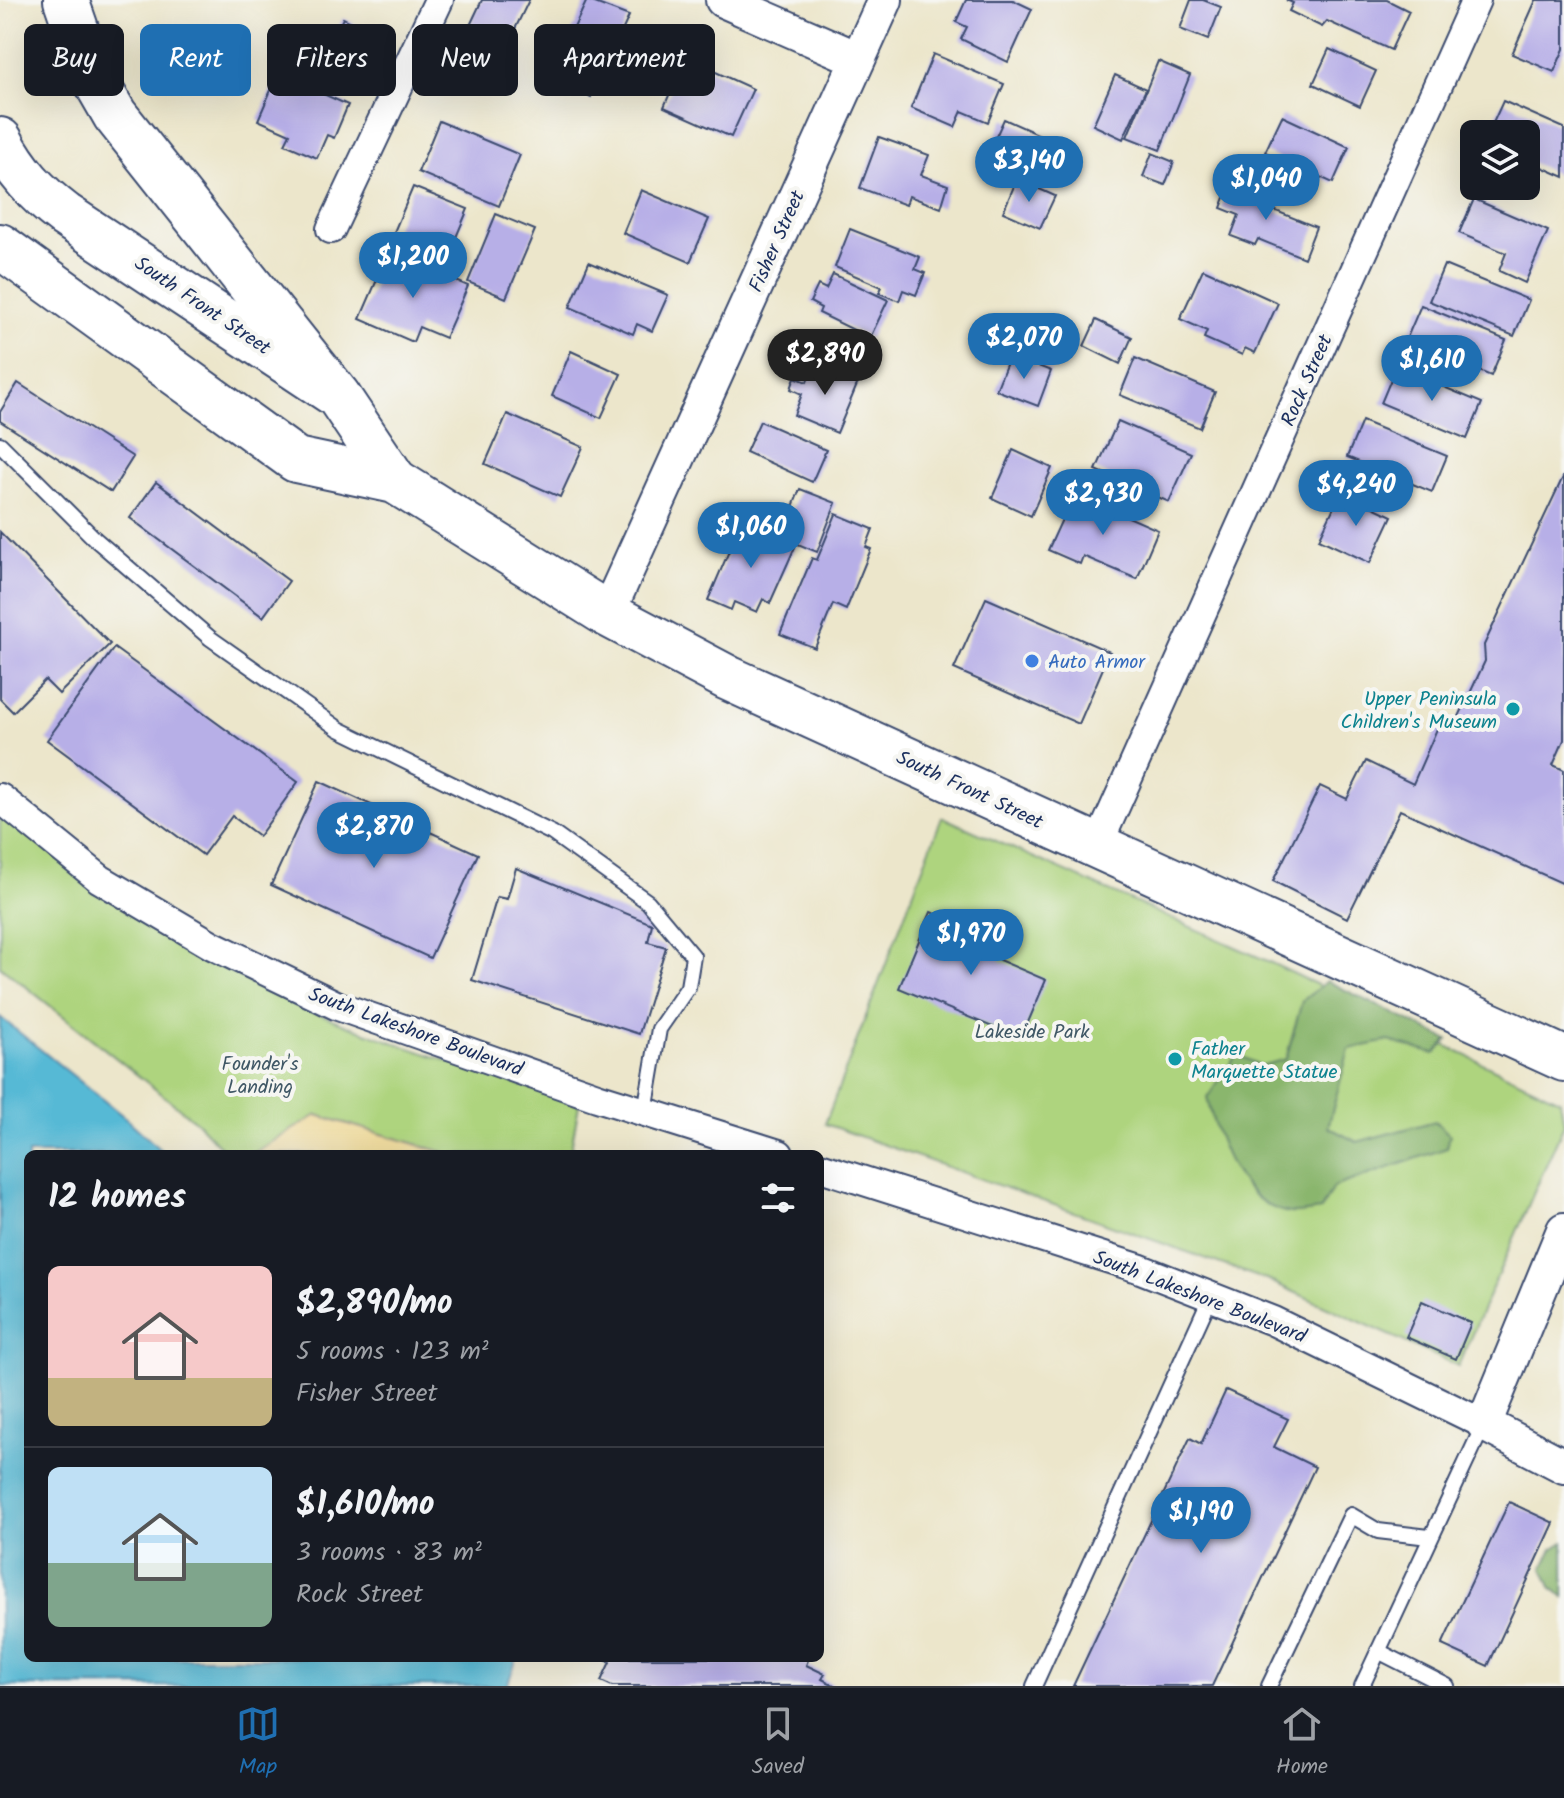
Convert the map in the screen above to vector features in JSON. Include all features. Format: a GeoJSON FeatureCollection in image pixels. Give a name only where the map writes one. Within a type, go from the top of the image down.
{"type":"FeatureCollection","features":[{"type":"Feature","properties":{"kind":"main road"},"geometry":{"type":"LineString","coordinates":[[66,0],[92,75],[115,115],[338,396]]}},
{"type":"Feature","properties":{"kind":"main road","name":"South Front Street"},"geometry":{"type":"LineString","coordinates":[[0,140],[14,167],[37,194],[338,396],[395,481]]}},
{"type":"Feature","properties":{"kind":"main road","name":"South Front Street"},"geometry":{"type":"LineString","coordinates":[[0,246],[296,460],[395,481],[607,614],[728,678],[1564,1059]]}},
{"type":"Feature","properties":{"kind":"street"},"geometry":{"type":"LineString","coordinates":[[331,229],[439,0]]}},
{"type":"Feature","properties":{"kind":"street"},"geometry":{"type":"LineString","coordinates":[[723,0],[858,59]]}},
{"type":"Feature","properties":{"kind":"street","name":"Fisher Street"},"geometry":{"type":"LineString","coordinates":[[607,614],[885,0]]}},
{"type":"Feature","properties":{"kind":"street","name":"Rock Street"},"geometry":{"type":"LineString","coordinates":[[1097,847],[1476,0]]}},
{"type":"Feature","properties":{"kind":"street","name":"South Lakeshore Boulevard"},"geometry":{"type":"LineString","coordinates":[[0,798],[100,879],[212,945],[338,1006],[767,1150]]}},
{"type":"Feature","properties":{"kind":"street","name":"South Lakeshore Boulevard"},"geometry":{"type":"LineString","coordinates":[[824,1168],[1138,1268],[1211,1296],[1273,1321],[1564,1466]]}},
{"type":"Feature","properties":{"kind":"street"},"geometry":{"type":"LineString","coordinates":[[1484,1424],[1564,1230]]}},
{"type":"Feature","properties":{"kind":"lane"},"geometry":{"type":"LineString","coordinates":[[0,444],[95,539],[210,638],[339,729],[552,833],[648,902],[693,956],[688,987],[659,1029],[645,1111]]}},
{"type":"Feature","properties":{"kind":"lane"},"geometry":{"type":"LineString","coordinates":[[1034,1686],[1211,1296]]}},
{"type":"Feature","properties":{"kind":"lane"},"geometry":{"type":"LineString","coordinates":[[1362,1686],[1484,1424]]}},
{"type":"Feature","properties":{"kind":"lane"},"geometry":{"type":"LineString","coordinates":[[1269,1686],[1351,1515],[1378,1531],[1429,1537]]}},
{"type":"Feature","properties":{"kind":"lane"},"geometry":{"type":"LineString","coordinates":[[1378,1651],[1447,1686]]}},
{"type":"Feature","properties":{"kind":"green space","name":"Founder's Landing"},"geometry":{"type":"Polygon","coordinates":[[[0,809],[60,860],[124,907],[260,987],[377,1037],[579,1105],[571,1150],[223,1150],[198,1123],[0,966],[0,809]]]}},
{"type":"Feature","properties":{"kind":"green space","name":"Lakeside Park"},"geometry":{"type":"Polygon","coordinates":[[[942,817],[1265,960],[1560,1100],[1564,1124],[1458,1366],[1272,1282],[825,1124],[942,817]]]}},
{"type":"Feature","properties":{"kind":"green space"},"geometry":{"type":"Polygon","coordinates":[[[1327,981],[1448,1040],[1435,1054],[1389,1041],[1349,1049],[1328,1127],[1357,1142],[1435,1121],[1450,1135],[1447,1148],[1333,1187],[1321,1210],[1290,1213],[1272,1207],[1257,1197],[1233,1169],[1217,1133],[1207,1098],[1237,1054],[1261,1066],[1286,1059],[1302,1001],[1327,981]]]}},
{"type":"Feature","properties":{"kind":"green space"},"geometry":{"type":"Polygon","coordinates":[[[1564,1542],[1564,1597],[1551,1587],[1543,1568],[1553,1549],[1564,1542]]]}},
{"type":"Feature","properties":{"kind":"sand"},"geometry":{"type":"Polygon","coordinates":[[[317,1115],[436,1150],[259,1150],[317,1115]]]}},
{"type":"Feature","properties":{"kind":"water"},"geometry":{"type":"Polygon","coordinates":[[[0,1017],[127,1119],[161,1150],[24,1150],[24,1662],[516,1662],[507,1686],[0,1686],[0,1017]]]}},
{"type":"Feature","properties":{"kind":"building"},"geometry":{"type":"Polygon","coordinates":[[[482,0],[529,0],[517,24],[471,24],[482,0]]]}},
{"type":"Feature","properties":{"kind":"building"},"geometry":{"type":"Polygon","coordinates":[[[587,0],[629,16],[625,24],[576,24],[587,0]]]}},
{"type":"Feature","properties":{"kind":"building"},"geometry":{"type":"Polygon","coordinates":[[[966,0],[1013,0],[1032,9],[1008,62],[961,39],[967,27],[956,22],[966,0]]]}},
{"type":"Feature","properties":{"kind":"building"},"geometry":{"type":"Polygon","coordinates":[[[1191,0],[1203,0],[1221,7],[1208,40],[1180,29],[1191,0]]]}},
{"type":"Feature","properties":{"kind":"building"},"geometry":{"type":"Polygon","coordinates":[[[1286,0],[1387,0],[1409,11],[1391,50],[1327,21],[1322,27],[1289,11],[1293,3],[1286,0]]]}},
{"type":"Feature","properties":{"kind":"building"},"geometry":{"type":"Polygon","coordinates":[[[1536,0],[1564,0],[1564,49],[1554,72],[1512,54],[1536,0]]]}},
{"type":"Feature","properties":{"kind":"building"},"geometry":{"type":"Polygon","coordinates":[[[343,18],[355,24],[340,24],[343,18]]]}},
{"type":"Feature","properties":{"kind":"building"},"geometry":{"type":"Polygon","coordinates":[[[1329,49],[1376,71],[1360,106],[1313,84],[1329,49]]]}},
{"type":"Feature","properties":{"kind":"building"},"geometry":{"type":"Polygon","coordinates":[[[933,54],[1004,84],[988,122],[962,111],[955,127],[911,108],[933,54]]]}},
{"type":"Feature","properties":{"kind":"building"},"geometry":{"type":"Polygon","coordinates":[[[1158,61],[1190,75],[1160,150],[1127,137],[1158,61]]]}},
{"type":"Feature","properties":{"kind":"building"},"geometry":{"type":"Polygon","coordinates":[[[715,72],[753,89],[731,137],[664,107],[669,96],[715,96],[715,72]]]}},
{"type":"Feature","properties":{"kind":"building"},"geometry":{"type":"Polygon","coordinates":[[[1115,75],[1146,89],[1123,139],[1093,125],[1115,75]]]}},
{"type":"Feature","properties":{"kind":"building"},"geometry":{"type":"Polygon","coordinates":[[[268,96],[328,96],[348,105],[334,138],[327,135],[317,158],[285,144],[290,134],[258,120],[268,96]]]}},
{"type":"Feature","properties":{"kind":"building"},"geometry":{"type":"Polygon","coordinates":[[[1503,101],[1564,128],[1564,177],[1540,166],[1540,120],[1494,120],[1503,101]]]}},
{"type":"Feature","properties":{"kind":"building"},"geometry":{"type":"Polygon","coordinates":[[[1282,116],[1349,147],[1333,183],[1265,152],[1282,116]]]}},
{"type":"Feature","properties":{"kind":"building"},"geometry":{"type":"Polygon","coordinates":[[[1004,119],[1040,135],[1022,174],[986,158],[1004,119]]]}},
{"type":"Feature","properties":{"kind":"building"},"geometry":{"type":"Polygon","coordinates":[[[439,121],[520,155],[499,206],[418,172],[439,121]]]}},
{"type":"Feature","properties":{"kind":"building"},"geometry":{"type":"Polygon","coordinates":[[[879,137],[929,155],[921,175],[948,185],[941,208],[909,196],[906,205],[860,188],[879,137]]]}},
{"type":"Feature","properties":{"kind":"building"},"geometry":{"type":"Polygon","coordinates":[[[1152,153],[1174,162],[1165,185],[1143,177],[1152,153]]]}},
{"type":"Feature","properties":{"kind":"building"},"geometry":{"type":"Polygon","coordinates":[[[1017,179],[1055,196],[1040,228],[1003,212],[1017,179]]]}},
{"type":"Feature","properties":{"kind":"building"},"geometry":{"type":"Polygon","coordinates":[[[1231,182],[1275,200],[1271,209],[1316,227],[1304,258],[1258,239],[1255,245],[1231,236],[1239,215],[1221,208],[1231,182]]]}},
{"type":"Feature","properties":{"kind":"building"},"geometry":{"type":"Polygon","coordinates":[[[413,187],[468,209],[449,254],[394,232],[413,187]]]}},
{"type":"Feature","properties":{"kind":"building"},"geometry":{"type":"Polygon","coordinates":[[[641,190],[709,219],[690,262],[623,233],[641,190]]]}},
{"type":"Feature","properties":{"kind":"building"},"geometry":{"type":"Polygon","coordinates":[[[1474,200],[1548,231],[1525,283],[1499,271],[1506,253],[1459,233],[1474,200]]]}},
{"type":"Feature","properties":{"kind":"building"},"geometry":{"type":"Polygon","coordinates":[[[496,214],[535,230],[506,298],[468,282],[496,214]]]}},
{"type":"Feature","properties":{"kind":"building"},"geometry":{"type":"Polygon","coordinates":[[[850,229],[920,257],[915,269],[925,273],[916,295],[903,290],[899,301],[879,293],[882,287],[835,267],[850,229]]]}},
{"type":"Feature","properties":{"kind":"building"},"geometry":{"type":"Polygon","coordinates":[[[389,252],[468,286],[445,338],[419,327],[413,342],[360,319],[389,252]]]}},
{"type":"Feature","properties":{"kind":"building"},"geometry":{"type":"Polygon","coordinates":[[[589,262],[668,295],[652,331],[637,324],[633,334],[570,307],[589,262]]]}},
{"type":"Feature","properties":{"kind":"building"},"geometry":{"type":"Polygon","coordinates":[[[1444,265],[1529,300],[1514,336],[1429,301],[1444,265]]]}},
{"type":"Feature","properties":{"kind":"building"},"geometry":{"type":"Polygon","coordinates":[[[1203,269],[1278,303],[1255,353],[1245,348],[1242,355],[1204,338],[1207,331],[1180,319],[1203,269]]]}},
{"type":"Feature","properties":{"kind":"building"},"geometry":{"type":"Polygon","coordinates":[[[833,274],[888,300],[870,338],[819,313],[821,308],[810,302],[818,285],[826,289],[833,274]]]}},
{"type":"Feature","properties":{"kind":"building"},"geometry":{"type":"Polygon","coordinates":[[[1421,305],[1506,340],[1491,376],[1406,340],[1421,305]]]}},
{"type":"Feature","properties":{"kind":"building"},"geometry":{"type":"Polygon","coordinates":[[[1096,320],[1132,337],[1120,364],[1084,346],[1096,320]]]}},
{"type":"Feature","properties":{"kind":"building"},"geometry":{"type":"Polygon","coordinates":[[[571,351],[621,374],[601,418],[552,396],[571,351]]]}},
{"type":"Feature","properties":{"kind":"building"},"geometry":{"type":"Polygon","coordinates":[[[1010,355],[1051,371],[1038,406],[996,390],[1010,355]]]}},
{"type":"Feature","properties":{"kind":"building"},"geometry":{"type":"Polygon","coordinates":[[[1135,358],[1215,392],[1200,428],[1120,395],[1135,358]]]}},
{"type":"Feature","properties":{"kind":"building"},"geometry":{"type":"Polygon","coordinates":[[[815,362],[859,380],[837,433],[794,415],[802,394],[791,389],[795,377],[807,382],[815,362]]]}},
{"type":"Feature","properties":{"kind":"building"},"geometry":{"type":"Polygon","coordinates":[[[1396,367],[1482,403],[1467,439],[1381,403],[1396,367]]]}},
{"type":"Feature","properties":{"kind":"building"},"geometry":{"type":"Polygon","coordinates":[[[18,383],[133,457],[111,492],[0,421],[0,412],[18,383]]]}},
{"type":"Feature","properties":{"kind":"building"},"geometry":{"type":"Polygon","coordinates":[[[507,414],[583,447],[560,497],[485,464],[507,414]]]}},
{"type":"Feature","properties":{"kind":"building"},"geometry":{"type":"Polygon","coordinates":[[[760,421],[826,450],[812,482],[746,452],[760,421]]]}},
{"type":"Feature","properties":{"kind":"building"},"geometry":{"type":"Polygon","coordinates":[[[1118,421],[1191,453],[1169,502],[1096,470],[1118,421]]]}},
{"type":"Feature","properties":{"kind":"building"},"geometry":{"type":"Polygon","coordinates":[[[1362,421],[1447,456],[1432,492],[1347,457],[1362,421]]]}},
{"type":"Feature","properties":{"kind":"building"},"geometry":{"type":"Polygon","coordinates":[[[1013,450],[1052,468],[1031,516],[992,498],[1013,450]]]}},
{"type":"Feature","properties":{"kind":"building"},"geometry":{"type":"Polygon","coordinates":[[[1564,475],[1564,740],[1553,765],[1564,770],[1564,884],[1400,810],[1347,918],[1273,881],[1320,786],[1347,799],[1366,761],[1413,784],[1443,715],[1457,721],[1485,661],[1484,645],[1564,475]]]}},
{"type":"Feature","properties":{"kind":"building"},"geometry":{"type":"Polygon","coordinates":[[[156,482],[289,581],[263,617],[130,518],[156,482]]]}},
{"type":"Feature","properties":{"kind":"building"},"geometry":{"type":"Polygon","coordinates":[[[800,489],[836,503],[817,552],[781,537],[800,489]]]}},
{"type":"Feature","properties":{"kind":"building"},"geometry":{"type":"Polygon","coordinates":[[[1341,492],[1392,516],[1370,563],[1319,539],[1341,492]]]}},
{"type":"Feature","properties":{"kind":"building"},"geometry":{"type":"Polygon","coordinates":[[[1074,493],[1158,530],[1137,579],[1083,556],[1080,564],[1048,550],[1074,493]]]}},
{"type":"Feature","properties":{"kind":"building"},"geometry":{"type":"Polygon","coordinates":[[[836,514],[873,529],[866,547],[871,549],[846,610],[833,604],[815,648],[780,634],[812,558],[817,560],[836,514]]]}},
{"type":"Feature","properties":{"kind":"building"},"geometry":{"type":"Polygon","coordinates":[[[741,523],[795,547],[770,603],[763,599],[757,612],[734,602],[731,610],[708,600],[741,523]]]}},
{"type":"Feature","properties":{"kind":"building"},"geometry":{"type":"Polygon","coordinates":[[[0,532],[110,644],[59,694],[45,680],[13,712],[0,699],[0,532]]]}},
{"type":"Feature","properties":{"kind":"building","name":"Auto Armor"},"geometry":{"type":"Polygon","coordinates":[[[986,598],[1110,652],[1079,724],[954,669],[986,598]]]}},
{"type":"Feature","properties":{"kind":"building"},"geometry":{"type":"Polygon","coordinates":[[[114,648],[298,782],[259,836],[232,816],[203,855],[47,740],[114,648]]]}},
{"type":"Feature","properties":{"kind":"building"},"geometry":{"type":"Polygon","coordinates":[[[319,781],[478,854],[430,958],[271,885],[319,781]]]}},
{"type":"Feature","properties":{"kind":"building"},"geometry":{"type":"Polygon","coordinates":[[[516,868],[652,924],[648,942],[666,947],[639,1034],[472,980],[497,897],[507,899],[516,868]]]}},
{"type":"Feature","properties":{"kind":"building"},"geometry":{"type":"Polygon","coordinates":[[[931,912],[1006,944],[999,960],[1046,980],[1021,1039],[899,988],[931,912]]]}},
{"type":"Feature","properties":{"kind":"building"},"geometry":{"type":"Polygon","coordinates":[[[1422,1301],[1471,1323],[1456,1359],[1406,1337],[1422,1301]]]}},
{"type":"Feature","properties":{"kind":"building"},"geometry":{"type":"Polygon","coordinates":[[[1226,1390],[1288,1419],[1274,1447],[1315,1467],[1212,1686],[1073,1686],[1190,1438],[1201,1444],[1226,1390]]]}},
{"type":"Feature","properties":{"kind":"building"},"geometry":{"type":"Polygon","coordinates":[[[1509,1502],[1554,1523],[1488,1666],[1442,1645],[1509,1502]]]}},
{"type":"Feature","properties":{"kind":"building"},"geometry":{"type":"Polygon","coordinates":[[[610,1662],[807,1662],[806,1665],[825,1674],[822,1679],[836,1686],[612,1686],[601,1681],[610,1662]]]}},
{"type":"Feature","properties":{"kind":"place","name":"Auto Armor"},"geometry":{"type":"Point","coordinates":[1032,661]}},
{"type":"Feature","properties":{"kind":"place","name":"Upper Peninsula Children's Museum"},"geometry":{"type":"Point","coordinates":[1513,709]}},
{"type":"Feature","properties":{"kind":"place","name":"Father Marquette Statue"},"geometry":{"type":"Point","coordinates":[1175,1059]}}]}
